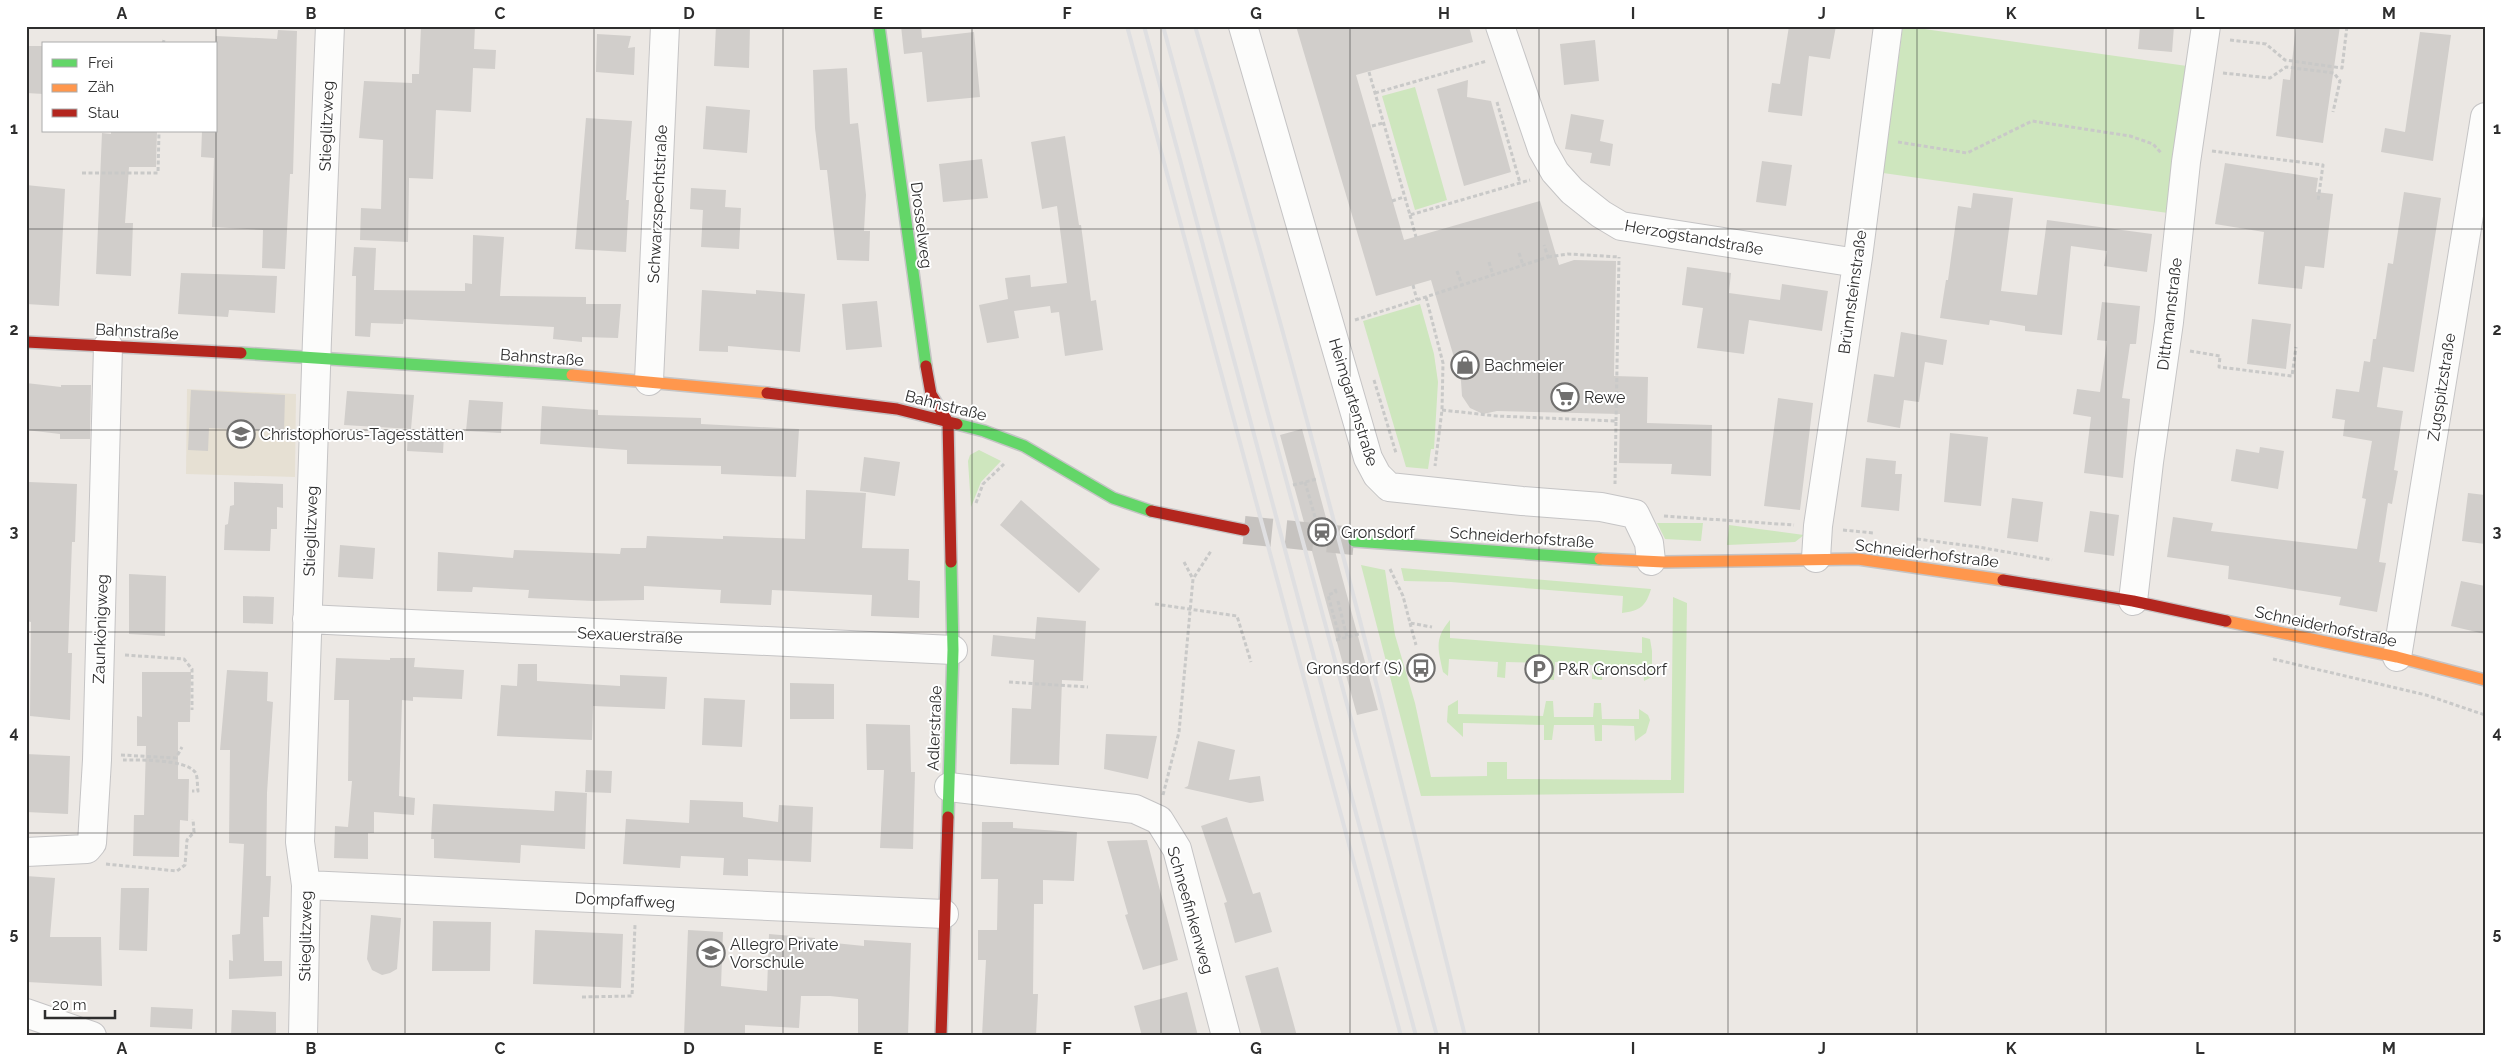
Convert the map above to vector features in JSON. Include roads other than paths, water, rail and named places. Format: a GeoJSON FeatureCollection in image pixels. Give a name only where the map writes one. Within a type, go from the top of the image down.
{"type":"FeatureCollection","features":[{"type":"Feature","properties":{"kind":"street","name":"Stieglitzweg"},"geometry":{"type":"LineString","coordinates":[[303,1036],[306,885],[300,842],[316,357],[330,26]]}},
{"type":"Feature","properties":{"kind":"street","name":"Schwarzspechtstraße"},"geometry":{"type":"LineString","coordinates":[[649,381],[665,26]]}},
{"type":"Feature","properties":{"kind":"street","name":"Drosselweg"},"geometry":{"type":"LineString","coordinates":[[879,26],[918,320],[931,394],[948,422]]}},
{"type":"Feature","properties":{"kind":"street","name":"Heimgartenstraße"},"geometry":{"type":"LineString","coordinates":[[1243,26],[1368,458],[1377,476],[1389,487],[1615,510],[1635,514],[1649,543],[1651,561]]}},
{"type":"Feature","properties":{"kind":"street","name":"Herzogstandstraße"},"geometry":{"type":"LineString","coordinates":[[1500,26],[1498,58],[1542,149],[1555,172],[1572,191],[1601,214],[1621,226],[1857,263]]}},
{"type":"Feature","properties":{"kind":"street","name":"Brünnsteinstraße"},"geometry":{"type":"LineString","coordinates":[[1816,558],[1818,526],[1857,263],[1888,26]]}},
{"type":"Feature","properties":{"kind":"street","name":"Dittmannstraße"},"geometry":{"type":"LineString","coordinates":[[2133,601],[2149,462],[2169,322],[2195,156],[2217,33]]}},
{"type":"Feature","properties":{"kind":"street","name":"Zugspitzstraße"},"geometry":{"type":"LineString","coordinates":[[2397,657],[2485,118]]}},
{"type":"Feature","properties":{"kind":"street","name":"Bahnstraße"},"geometry":{"type":"LineString","coordinates":[[26,342],[316,357],[649,381],[841,401],[897,409],[984,431],[1024,446],[1113,498],[1150,511],[1244,530]]}},
{"type":"Feature","properties":{"kind":"street","name":"Zaunkönigweg"},"geometry":{"type":"LineString","coordinates":[[26,852],[87,849],[92,843],[97,757],[108,346]]}},
{"type":"Feature","properties":{"kind":"street","name":"Adlerstraße"},"geometry":{"type":"LineString","coordinates":[[941,1036],[953,650],[948,422]]}},
{"type":"Feature","properties":{"kind":"street","name":"Schneiderhofstraße"},"geometry":{"type":"LineString","coordinates":[[1354,540],[1576,558],[1651,561],[1858,559],[1993,578],[2133,601],[2397,657],[2485,680]]}},
{"type":"Feature","properties":{"kind":"street","name":"Sexauerstraße"},"geometry":{"type":"LineString","coordinates":[[307,619],[953,650]]}},
{"type":"Feature","properties":{"kind":"street","name":"Schneefinkenweg"},"geometry":{"type":"LineString","coordinates":[[949,787],[1136,809],[1159,820],[1177,849],[1226,1036]]}},
{"type":"Feature","properties":{"kind":"street","name":"Dompfaffweg"},"geometry":{"type":"LineString","coordinates":[[306,885],[944,914]]}},
{"type":"Feature","properties":{"kind":"street"},"geometry":{"type":"LineString","coordinates":[[26,1013],[92,1036]]}},
{"type":"Feature","properties":{"kind":"tunnel"},"geometry":{"type":"LineString","coordinates":[[1244,530],[1354,541]]}},
{"type":"Feature","properties":{"kind":"railway"},"geometry":{"type":"LineString","coordinates":[[1127,26],[1401,1036]]}},
{"type":"Feature","properties":{"kind":"railway"},"geometry":{"type":"LineString","coordinates":[[1144,26],[1416,1036]]}},
{"type":"Feature","properties":{"kind":"railway"},"geometry":{"type":"LineString","coordinates":[[1163,26],[1437,1036]]}},
{"type":"Feature","properties":{"kind":"railway"},"geometry":{"type":"LineString","coordinates":[[1195,26],[1268,277],[1336,529],[1465,1036]]}},
{"type":"Feature","properties":{"kind":"place","name":"Bachmeier"},"geometry":{"type":"Point","coordinates":[1465,365]}},
{"type":"Feature","properties":{"kind":"place","name":"Rewe"},"geometry":{"type":"Point","coordinates":[1565,397]}},
{"type":"Feature","properties":{"kind":"place","name":"Christophorus-Tagesstätten"},"geometry":{"type":"Point","coordinates":[241,434]}},
{"type":"Feature","properties":{"kind":"place","name":"Gronsdorf"},"geometry":{"type":"Point","coordinates":[1322,532]}},
{"type":"Feature","properties":{"kind":"place","name":"Gronsdorf (S)"},"geometry":{"type":"Point","coordinates":[1421,668]}},
{"type":"Feature","properties":{"kind":"place","name":"P&R Gronsdorf"},"geometry":{"type":"Point","coordinates":[1539,669]}},
{"type":"Feature","properties":{"kind":"place","name":"Allegro Private Vorschule"},"geometry":{"type":"Point","coordinates":[711,953]}}]}
